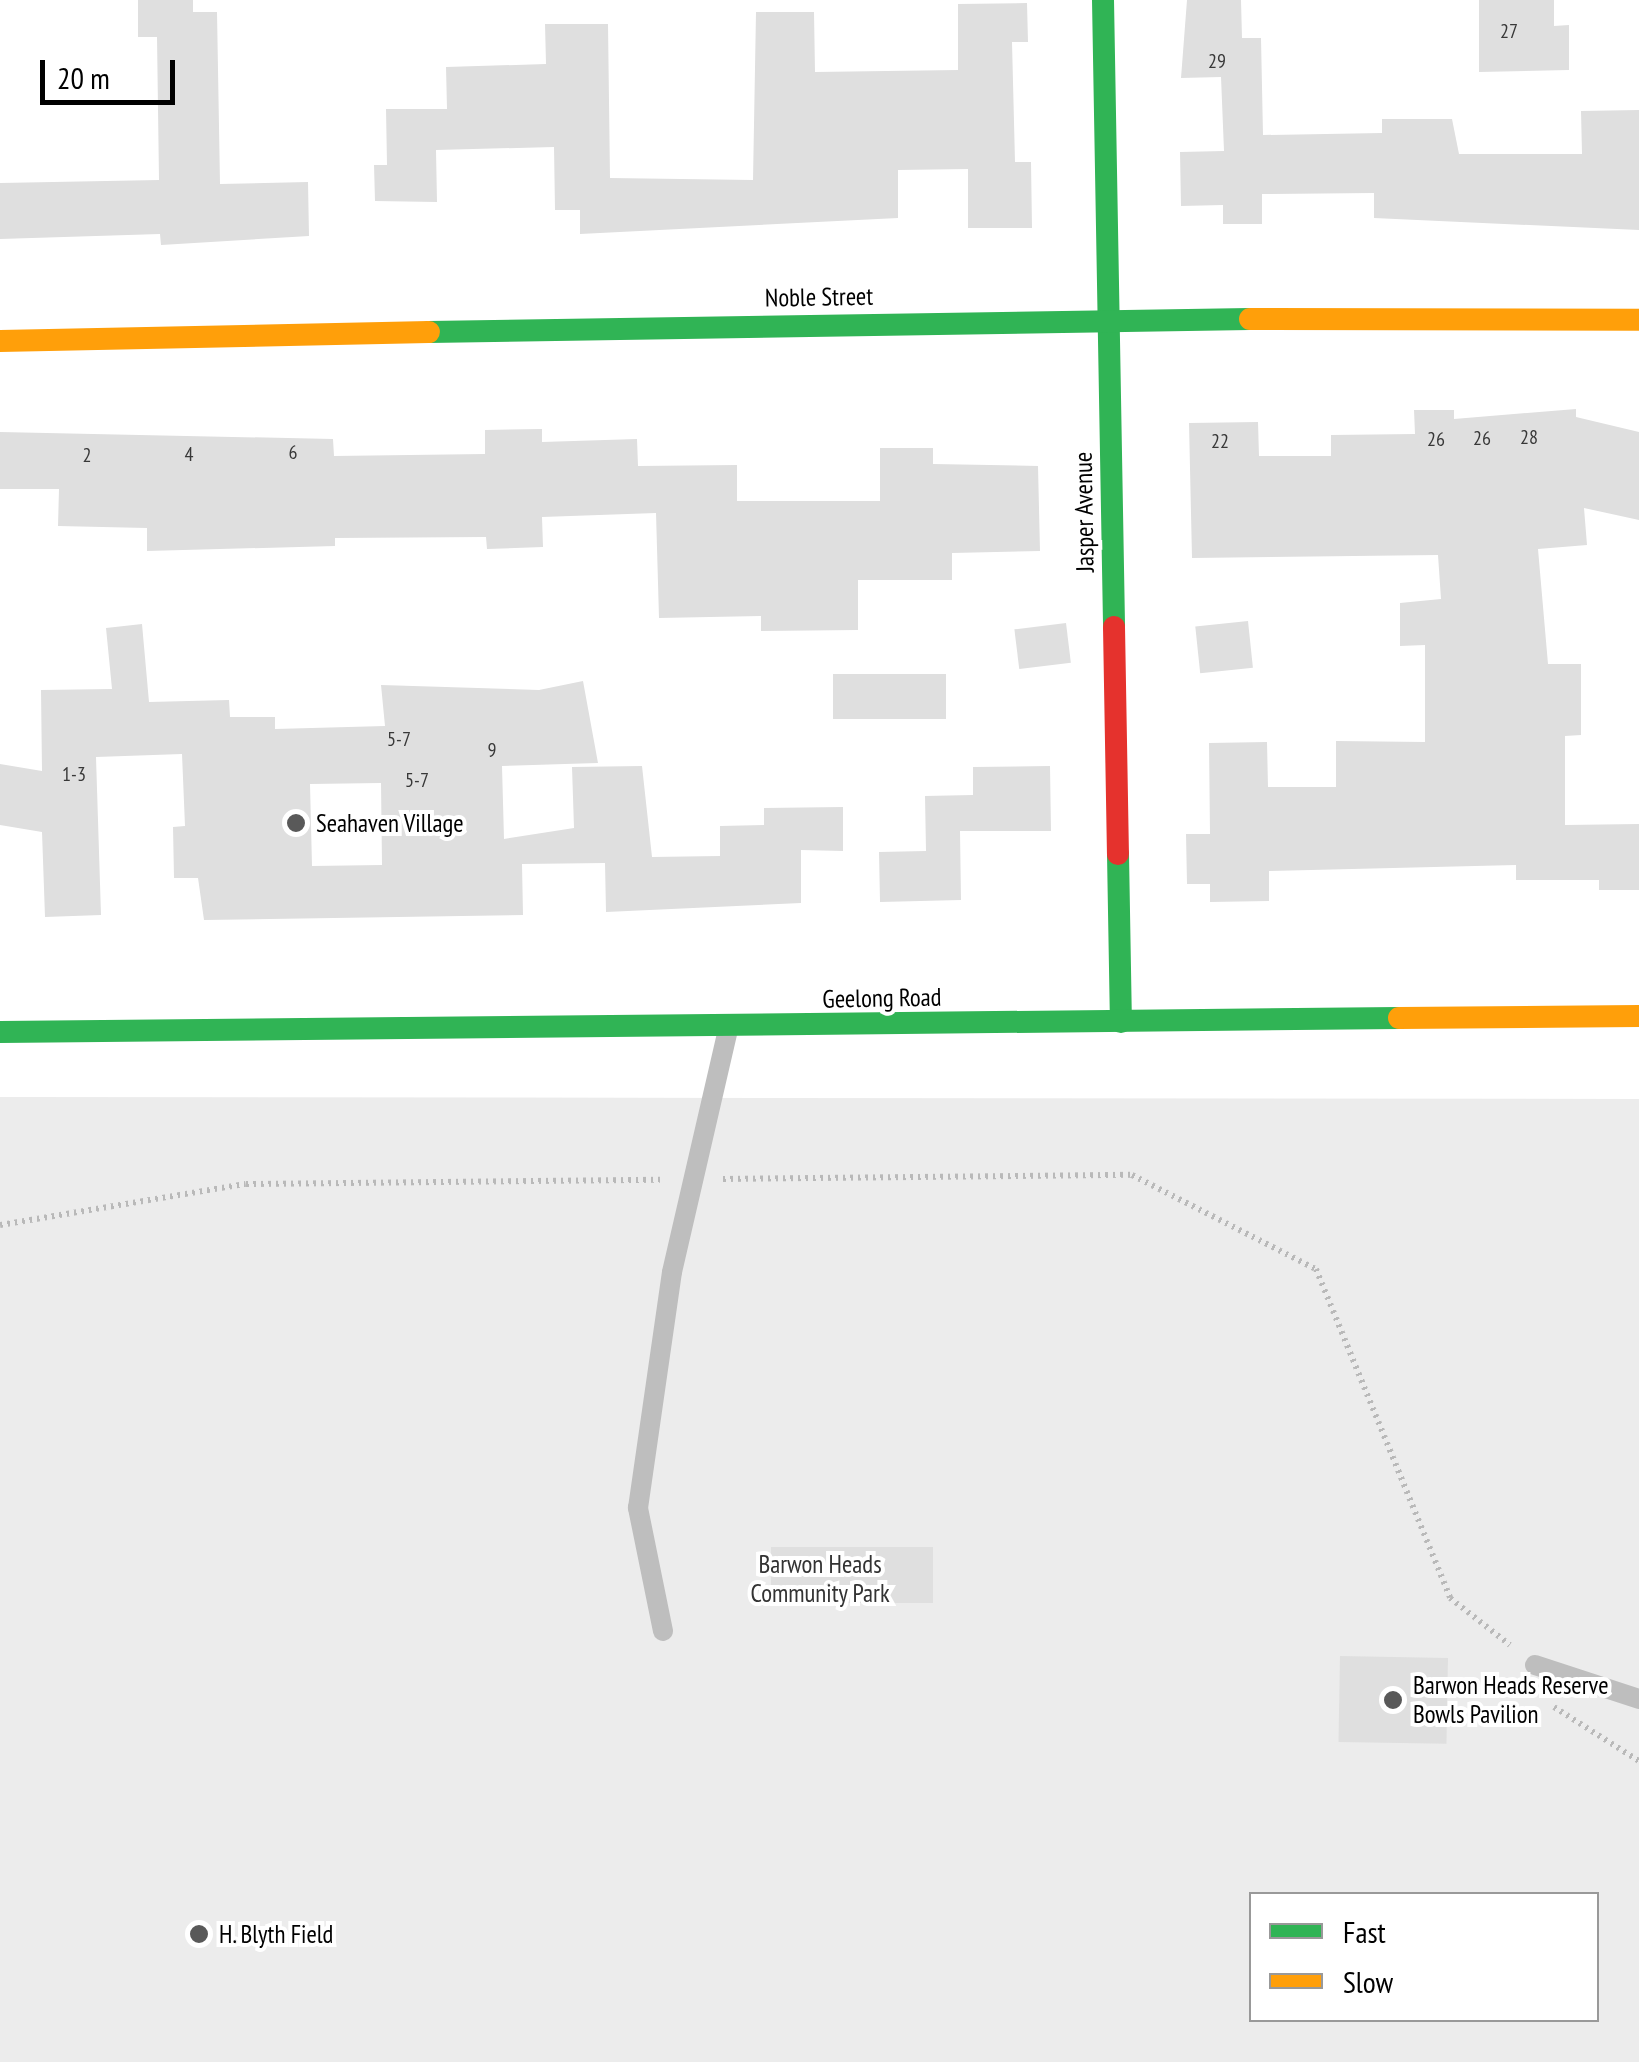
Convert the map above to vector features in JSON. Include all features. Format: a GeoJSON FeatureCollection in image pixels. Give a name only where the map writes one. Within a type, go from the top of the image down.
{"type":"FeatureCollection","features":[{"type":"Feature","properties":{"kind":"street","name":"Jasper Avenue"},"geometry":{"type":"LineString","coordinates":[[1103,0],[1122,1022]]}},
{"type":"Feature","properties":{"kind":"street","name":"Noble Street"},"geometry":{"type":"LineString","coordinates":[[0,341],[1108,318],[1639,320]]}},
{"type":"Feature","properties":{"kind":"street","name":"Geelong Road"},"geometry":{"type":"LineString","coordinates":[[0,1032],[125,1036],[1639,1016]]}},
{"type":"Feature","properties":{"kind":"street","name":"Geelong Road"},"geometry":{"type":"LineString","coordinates":[[0,1048],[125,1036]]}},
{"type":"Feature","properties":{"kind":"lane"},"geometry":{"type":"LineString","coordinates":[[664,1631],[638,1508],[695,1180],[729,1028]]}},
{"type":"Feature","properties":{"kind":"lane"},"geometry":{"type":"LineString","coordinates":[[1535,1665],[1639,1699]]}},
{"type":"Feature","properties":{"kind":"path"},"geometry":{"type":"LineString","coordinates":[[0,1225],[246,1184],[1132,1175],[1316,1269],[1450,1598],[1535,1665],[1556,1711],[1639,1761]]}},
{"type":"Feature","properties":{"kind":"green space","name":"Barwon Heads Community Park"},"geometry":{"type":"Polygon","coordinates":[[[0,1097],[1639,1099],[1639,2062],[0,2062],[0,1097]]]}},
{"type":"Feature","properties":{"kind":"building"},"geometry":{"type":"Polygon","coordinates":[[[138,0],[193,0],[193,12],[217,12],[220,184],[308,182],[309,236],[161,245],[160,234],[0,239],[0,183],[159,180],[157,37],[138,37],[138,0]]]}},
{"type":"Feature","properties":{"kind":"building"},"geometry":{"type":"Polygon","coordinates":[[[1187,0],[1241,0],[1242,38],[1261,38],[1263,135],[1382,133],[1382,119],[1452,119],[1459,154],[1582,154],[1581,111],[1639,110],[1639,230],[1374,218],[1374,193],[1262,194],[1262,224],[1223,224],[1223,205],[1181,206],[1180,152],[1224,151],[1221,77],[1181,78],[1187,0]]]}},
{"type":"Feature","properties":{"kind":"building"},"geometry":{"type":"Polygon","coordinates":[[[1479,0],[1554,0],[1554,26],[1569,25],[1569,70],[1479,72],[1479,0]]]}},
{"type":"Feature","properties":{"kind":"building"},"geometry":{"type":"Polygon","coordinates":[[[1027,3],[1028,42],[1012,42],[1015,162],[1031,162],[1032,228],[968,228],[968,169],[898,170],[898,218],[580,234],[580,210],[555,210],[554,147],[436,150],[437,202],[375,201],[374,165],[387,165],[386,109],[447,109],[446,67],[546,64],[545,24],[608,24],[610,178],[753,180],[756,12],[814,12],[815,72],[958,70],[958,4],[1027,3]]]}},
{"type":"Feature","properties":{"kind":"building"},"geometry":{"type":"Polygon","coordinates":[[[1576,409],[1576,417],[1639,432],[1639,520],[1584,508],[1587,545],[1538,549],[1548,664],[1581,664],[1581,735],[1565,736],[1565,825],[1639,824],[1639,890],[1599,890],[1599,880],[1516,880],[1516,865],[1269,871],[1269,901],[1210,902],[1210,884],[1187,884],[1186,834],[1210,834],[1209,743],[1267,742],[1268,787],[1336,787],[1336,741],[1425,742],[1425,645],[1400,646],[1400,603],[1441,599],[1438,555],[1192,558],[1189,423],[1258,422],[1259,456],[1331,456],[1331,435],[1415,434],[1414,410],[1454,410],[1454,419],[1576,409]]]}},
{"type":"Feature","properties":{"kind":"building"},"geometry":{"type":"Polygon","coordinates":[[[542,429],[542,442],[637,439],[638,466],[737,465],[737,501],[880,501],[880,448],[933,448],[933,464],[1038,466],[1040,551],[952,553],[952,580],[858,580],[858,630],[761,631],[761,616],[659,618],[656,513],[542,517],[543,547],[487,549],[486,537],[335,538],[335,546],[147,551],[147,528],[58,526],[59,489],[0,489],[0,432],[333,439],[334,456],[485,454],[485,430],[542,429]]]}},
{"type":"Feature","properties":{"kind":"building"},"geometry":{"type":"Polygon","coordinates":[[[1248,621],[1253,668],[1200,673],[1195,627],[1248,621]]]}},
{"type":"Feature","properties":{"kind":"building"},"geometry":{"type":"Polygon","coordinates":[[[1066,623],[1071,663],[1019,669],[1014,629],[1066,623]]]}},
{"type":"Feature","properties":{"kind":"building"},"geometry":{"type":"Polygon","coordinates":[[[142,624],[149,702],[229,700],[230,717],[275,717],[275,729],[385,726],[381,685],[539,690],[583,681],[598,763],[502,766],[504,839],[574,828],[572,767],[642,766],[652,857],[720,856],[720,826],[764,825],[764,808],[843,807],[843,851],[801,850],[801,903],[606,912],[605,863],[522,864],[523,915],[204,920],[198,878],[174,878],[173,827],[185,826],[182,754],[96,757],[101,915],[45,917],[42,832],[0,825],[0,764],[42,771],[41,690],[112,689],[106,628],[142,624]],[[381,783],[310,784],[312,866],[382,865],[381,783]]]}},
{"type":"Feature","properties":{"kind":"building"},"geometry":{"type":"Polygon","coordinates":[[[833,674],[946,674],[946,719],[833,719],[833,674]]]}},
{"type":"Feature","properties":{"kind":"building"},"geometry":{"type":"Polygon","coordinates":[[[1050,766],[1051,831],[960,831],[961,900],[880,902],[879,852],[926,851],[925,796],[973,795],[973,767],[1050,766]]]}},
{"type":"Feature","properties":{"kind":"building"},"geometry":{"type":"Polygon","coordinates":[[[771,1547],[933,1547],[933,1603],[771,1603],[771,1547]]]}},
{"type":"Feature","properties":{"kind":"building","name":"Barwon Heads Reserve Bowls Pavilion"},"geometry":{"type":"Polygon","coordinates":[[[1340,1656],[1448,1658],[1446,1744],[1338,1742],[1340,1656]]]}},
{"type":"Feature","properties":{"kind":"traffic: fast"},"geometry":{"type":"LineString","coordinates":[[1103,0],[1114,627]]}},
{"type":"Feature","properties":{"kind":"traffic: fast"},"geometry":{"type":"LineString","coordinates":[[429,332],[1250,319]]}},
{"type":"Feature","properties":{"kind":"traffic: fast"},"geometry":{"type":"LineString","coordinates":[[1118,854],[1121,1022]]}},
{"type":"Feature","properties":{"kind":"traffic: fast"},"geometry":{"type":"LineString","coordinates":[[0,1032],[1399,1018]]}},
{"type":"Feature","properties":{"kind":"traffic: slow"},"geometry":{"type":"LineString","coordinates":[[1250,319],[1639,320]]}},
{"type":"Feature","properties":{"kind":"traffic: slow"},"geometry":{"type":"LineString","coordinates":[[0,341],[429,332]]}},
{"type":"Feature","properties":{"kind":"traffic: slow"},"geometry":{"type":"LineString","coordinates":[[1399,1018],[1639,1016]]}},
{"type":"Feature","properties":{"kind":"traffic: jam"},"geometry":{"type":"LineString","coordinates":[[1114,627],[1118,854]]}},
{"type":"Feature","properties":{"kind":"place","name":"Seahaven Village"},"geometry":{"type":"Point","coordinates":[296,823]}},
{"type":"Feature","properties":{"kind":"place","name":"Barwon Heads Reserve Bowls Pavilion"},"geometry":{"type":"Point","coordinates":[1393,1700]}},
{"type":"Feature","properties":{"kind":"place","name":"H. Blyth Field"},"geometry":{"type":"Point","coordinates":[199,1934]}}]}
